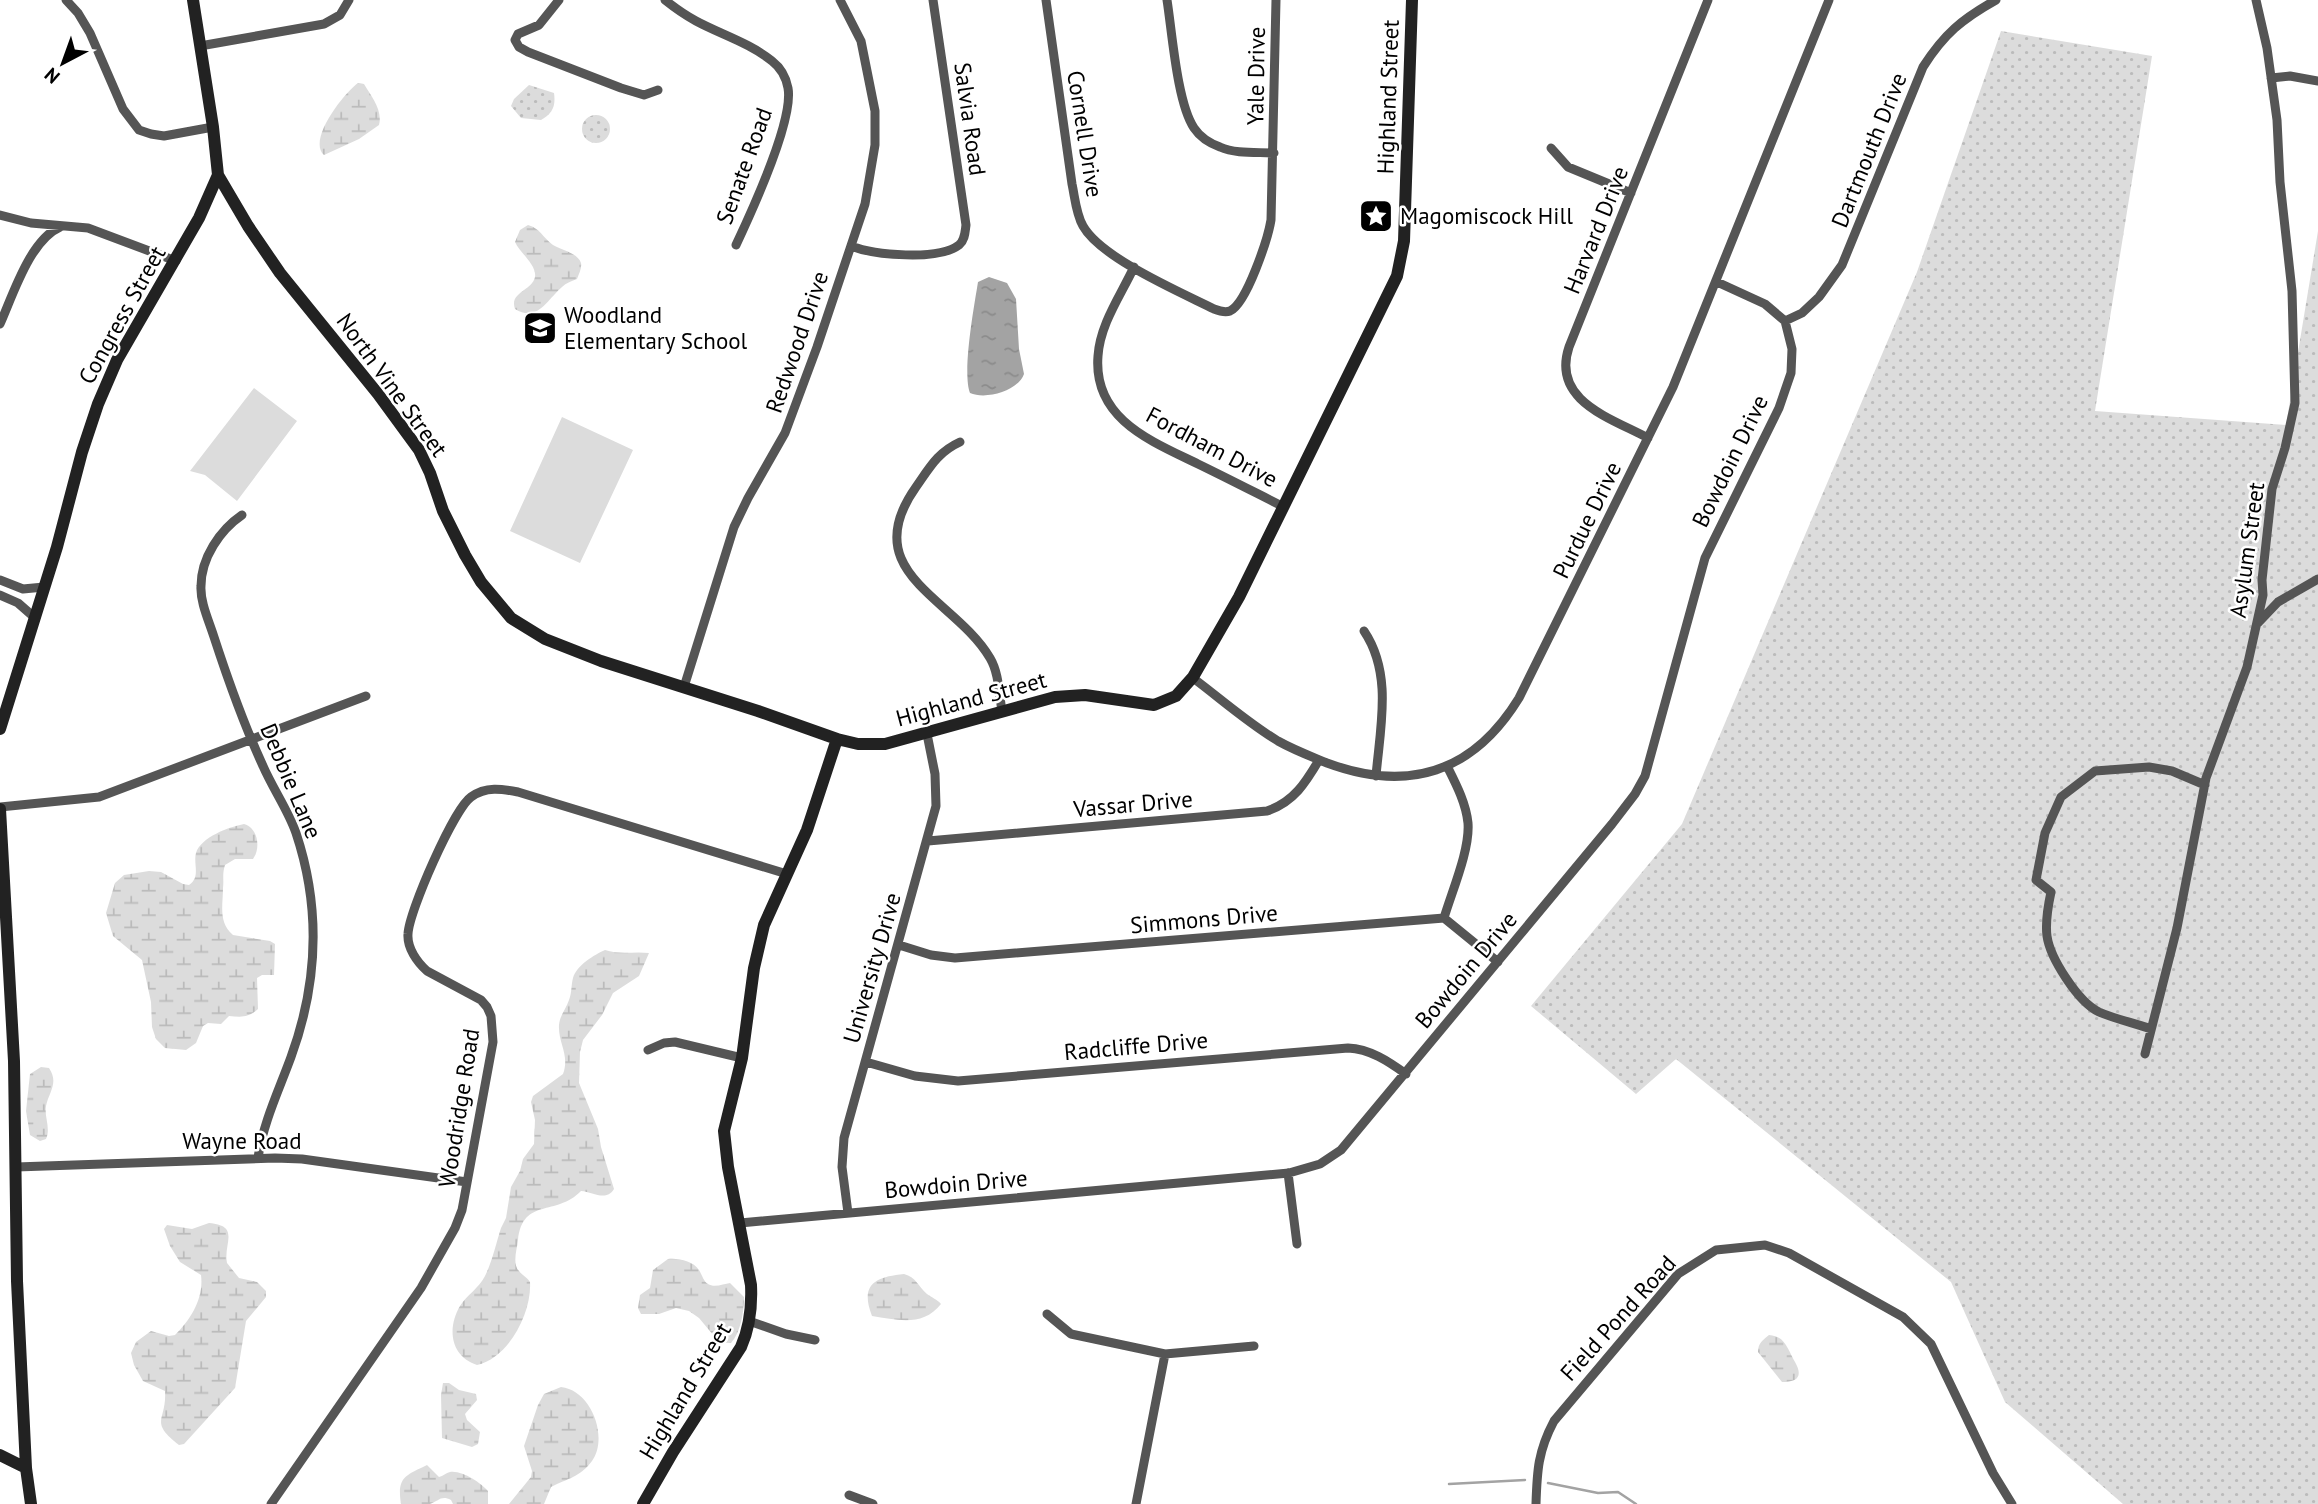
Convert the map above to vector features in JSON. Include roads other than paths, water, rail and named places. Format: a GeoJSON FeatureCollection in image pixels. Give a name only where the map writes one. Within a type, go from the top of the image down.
{"type":"FeatureCollection","features":[{"type":"Feature","properties":{"kind":"street"},"geometry":{"type":"LineString","coordinates":[[66,0],[90,33],[123,109],[139,130],[164,136],[214,127]]}},
{"type":"Feature","properties":{"kind":"street","name":"Congress Street"},"geometry":{"type":"LineString","coordinates":[[0,729],[98,404],[117,360],[199,218],[218,174],[214,127],[192,0]]}},
{"type":"Feature","properties":{"kind":"street"},"geometry":{"type":"LineString","coordinates":[[200,46],[324,24],[340,15],[349,0]]}},
{"type":"Feature","properties":{"kind":"street"},"geometry":{"type":"LineString","coordinates":[[559,0],[538,25],[518,34],[515,40],[519,47],[621,88],[644,95],[659,90]]}},
{"type":"Feature","properties":{"kind":"street","name":"Senate Road"},"geometry":{"type":"LineString","coordinates":[[665,0],[693,20],[770,59],[781,70],[788,86],[787,107],[779,139],[755,204],[736,245]]}},
{"type":"Feature","properties":{"kind":"street","name":"Redwood Drive"},"geometry":{"type":"LineString","coordinates":[[684,687],[734,527],[785,433],[809,372],[865,204],[874,157],[876,122],[865,53],[855,25],[840,0]]}},
{"type":"Feature","properties":{"kind":"street","name":"Salvia Road"},"geometry":{"type":"LineString","coordinates":[[851,246],[880,254],[914,254],[940,252],[962,242],[966,225],[933,0]]}},
{"type":"Feature","properties":{"kind":"street","name":"Cornell Drive"},"geometry":{"type":"LineString","coordinates":[[1046,0],[1079,216],[1094,241],[1113,256],[1214,309],[1225,312],[1233,309],[1252,276],[1267,239],[1272,212],[1274,153]]}},
{"type":"Feature","properties":{"kind":"street"},"geometry":{"type":"LineString","coordinates":[[1167,0],[1185,108],[1195,130],[1219,147],[1238,152],[1274,153]]}},
{"type":"Feature","properties":{"kind":"street","name":"Yale Drive"},"geometry":{"type":"LineString","coordinates":[[1274,153],[1276,0]]}},
{"type":"Feature","properties":{"kind":"street","name":"Highland Street"},"geometry":{"type":"LineString","coordinates":[[643,1504],[741,1346],[749,1321],[751,1285],[724,1131],[742,1058],[761,935],[766,918],[807,831],[836,739],[875,745],[927,734],[1055,697],[1080,695],[1157,705],[1176,696],[1193,678],[1227,619],[1284,507],[1397,276],[1402,258],[1412,0]]}},
{"type":"Feature","properties":{"kind":"street","name":"Harvard Drive"},"geometry":{"type":"LineString","coordinates":[[1648,438],[1581,401],[1568,383],[1565,369],[1569,348],[1708,0]]}},
{"type":"Feature","properties":{"kind":"street","name":"Purdue Drive"},"geometry":{"type":"LineString","coordinates":[[1193,678],[1266,734],[1288,746],[1319,760],[1376,776],[1409,776],[1447,766],[1488,739],[1514,706],[1673,387],[1829,0]]}},
{"type":"Feature","properties":{"kind":"street","name":"Dartmouth Drive"},"geometry":{"type":"LineString","coordinates":[[1785,320],[1802,313],[1819,297],[1844,261],[1923,66],[1945,35],[1960,22],[1996,0]]}},
{"type":"Feature","properties":{"kind":"street","name":"Asylum Street"},"geometry":{"type":"LineString","coordinates":[[2145,1054],[2177,928],[2205,785],[2247,667],[2257,624],[2263,595],[2272,489],[2285,449],[2295,403],[2292,291],[2272,78],[2256,0]]}},
{"type":"Feature","properties":{"kind":"street"},"geometry":{"type":"LineString","coordinates":[[2272,78],[2290,76],[2318,81]]}},
{"type":"Feature","properties":{"kind":"street"},"geometry":{"type":"LineString","coordinates":[[1551,148],[1568,167],[1631,192]]}},
{"type":"Feature","properties":{"kind":"street","name":"North Vine Street"},"geometry":{"type":"LineString","coordinates":[[218,174],[274,264],[419,450],[465,555],[481,582],[511,618],[545,639],[601,661],[836,739]]}},
{"type":"Feature","properties":{"kind":"street"},"geometry":{"type":"LineString","coordinates":[[0,215],[31,223],[89,228],[176,261]]}},
{"type":"Feature","properties":{"kind":"street"},"geometry":{"type":"LineString","coordinates":[[0,324],[38,244],[48,233],[62,226]]}},
{"type":"Feature","properties":{"kind":"street","name":"Fordham Drive"},"geometry":{"type":"LineString","coordinates":[[1134,267],[1103,331],[1099,347],[1099,380],[1109,404],[1120,418],[1145,438],[1284,507]]}},
{"type":"Feature","properties":{"kind":"street"},"geometry":{"type":"LineString","coordinates":[[1717,282],[1765,304],[1785,320]]}},
{"type":"Feature","properties":{"kind":"street","name":"Bowdoin Drive"},"geometry":{"type":"LineString","coordinates":[[740,1223],[1288,1173],[1316,1166],[1337,1154],[1622,811],[1645,776],[1707,553],[1779,408],[1789,381],[1792,354],[1785,320]]}},
{"type":"Feature","properties":{"kind":"street"},"geometry":{"type":"LineString","coordinates":[[961,442],[945,449],[913,491],[899,522],[898,547],[909,575],[977,641],[989,657],[995,670],[1002,711]]}},
{"type":"Feature","properties":{"kind":"street","name":"Debbie Lane"},"geometry":{"type":"LineString","coordinates":[[242,515],[231,522],[210,550],[201,587],[219,652],[251,739],[295,830],[313,907],[313,966],[309,991],[297,1039],[266,1125],[258,1158]]}},
{"type":"Feature","properties":{"kind":"street"},"geometry":{"type":"LineString","coordinates":[[2257,624],[2278,602],[2318,579]]}},
{"type":"Feature","properties":{"kind":"street"},"geometry":{"type":"LineString","coordinates":[[0,580],[23,589],[44,587]]}},
{"type":"Feature","properties":{"kind":"street"},"geometry":{"type":"LineString","coordinates":[[0,595],[18,603],[34,617]]}},
{"type":"Feature","properties":{"kind":"street"},"geometry":{"type":"LineString","coordinates":[[2263,595],[2272,602],[2278,602]]}},
{"type":"Feature","properties":{"kind":"street"},"geometry":{"type":"LineString","coordinates":[[1364,631],[1375,650],[1382,689],[1382,720],[1376,776]]}},
{"type":"Feature","properties":{"kind":"street"},"geometry":{"type":"LineString","coordinates":[[31,1504],[26,1468],[17,1281],[14,1048],[0,808],[99,797],[366,696]]}},
{"type":"Feature","properties":{"kind":"street","name":"University Drive"},"geometry":{"type":"LineString","coordinates":[[848,1213],[842,1167],[843,1145],[928,841],[937,799],[935,772],[927,734]]}},
{"type":"Feature","properties":{"kind":"street","name":"Vassar Drive"},"geometry":{"type":"LineString","coordinates":[[928,841],[1267,811],[1293,797],[1319,760]]}},
{"type":"Feature","properties":{"kind":"street"},"geometry":{"type":"LineString","coordinates":[[1447,766],[1462,798],[1468,828],[1444,918],[1498,962]]}},
{"type":"Feature","properties":{"kind":"street"},"geometry":{"type":"LineString","coordinates":[[2151,1029],[2097,1011],[2078,996],[2060,966],[2047,937],[2047,911],[2051,892],[2036,880],[2043,840],[2061,797],[2095,771],[2149,767],[2172,771],[2205,785]]}},
{"type":"Feature","properties":{"kind":"street","name":"Woodridge Road"},"geometry":{"type":"LineString","coordinates":[[271,1504],[440,1257],[462,1210],[490,1070],[493,1020],[481,1000],[420,965],[411,948],[408,933],[418,900],[445,836],[463,804],[477,793],[490,789],[518,792],[787,874]]}},
{"type":"Feature","properties":{"kind":"street","name":"Simmons Drive"},"geometry":{"type":"LineString","coordinates":[[899,945],[943,957],[991,956],[1444,918]]}},
{"type":"Feature","properties":{"kind":"street"},"geometry":{"type":"LineString","coordinates":[[648,1050],[664,1043],[676,1042],[742,1058]]}},
{"type":"Feature","properties":{"kind":"street","name":"Radcliffe Drive"},"geometry":{"type":"LineString","coordinates":[[866,1062],[915,1076],[958,1081],[1348,1048],[1376,1055],[1406,1074]]}},
{"type":"Feature","properties":{"kind":"street","name":"Wayne Road"},"geometry":{"type":"LineString","coordinates":[[16,1167],[258,1158],[302,1159],[467,1182]]}},
{"type":"Feature","properties":{"kind":"street"},"geometry":{"type":"LineString","coordinates":[[1288,1173],[1297,1244]]}},
{"type":"Feature","properties":{"kind":"street","name":"Field Pond Road"},"geometry":{"type":"LineString","coordinates":[[1536,1504],[1537,1465],[1542,1444],[1554,1421],[1678,1274],[1716,1250],[1765,1245],[1795,1256],[1902,1317],[1918,1329],[1931,1344],[1993,1474],[2012,1504]]}},
{"type":"Feature","properties":{"kind":"street"},"geometry":{"type":"LineString","coordinates":[[1047,1314],[1071,1334],[1165,1354],[1254,1346]]}},
{"type":"Feature","properties":{"kind":"street"},"geometry":{"type":"LineString","coordinates":[[749,1321],[786,1334],[815,1340]]}},
{"type":"Feature","properties":{"kind":"street"},"geometry":{"type":"LineString","coordinates":[[1136,1504],[1165,1354]]}},
{"type":"Feature","properties":{"kind":"street"},"geometry":{"type":"LineString","coordinates":[[0,1455],[26,1468]]}},
{"type":"Feature","properties":{"kind":"street"},"geometry":{"type":"LineString","coordinates":[[849,1495],[873,1504]]}},
{"type":"Feature","properties":{"kind":"water"},"geometry":{"type":"Polygon","coordinates":[[[989,277],[1007,283],[1016,299],[1019,349],[1024,374],[1015,385],[1001,393],[977,395],[970,393],[968,383],[970,339],[978,282],[989,277]]]}},
{"type":"Feature","properties":{"kind":"waterway"},"geometry":{"type":"LineString","coordinates":[[1449,1484],[1525,1480]]}},
{"type":"Feature","properties":{"kind":"waterway"},"geometry":{"type":"LineString","coordinates":[[1548,1483],[1598,1493],[1618,1492],[1636,1504]]}},
{"type":"Feature","properties":{"kind":"place","name":"Magomiscock Hill"},"geometry":{"type":"Point","coordinates":[1376,216]}},
{"type":"Feature","properties":{"kind":"place","name":"Woodland Elementary School"},"geometry":{"type":"Point","coordinates":[540,328]}}]}
